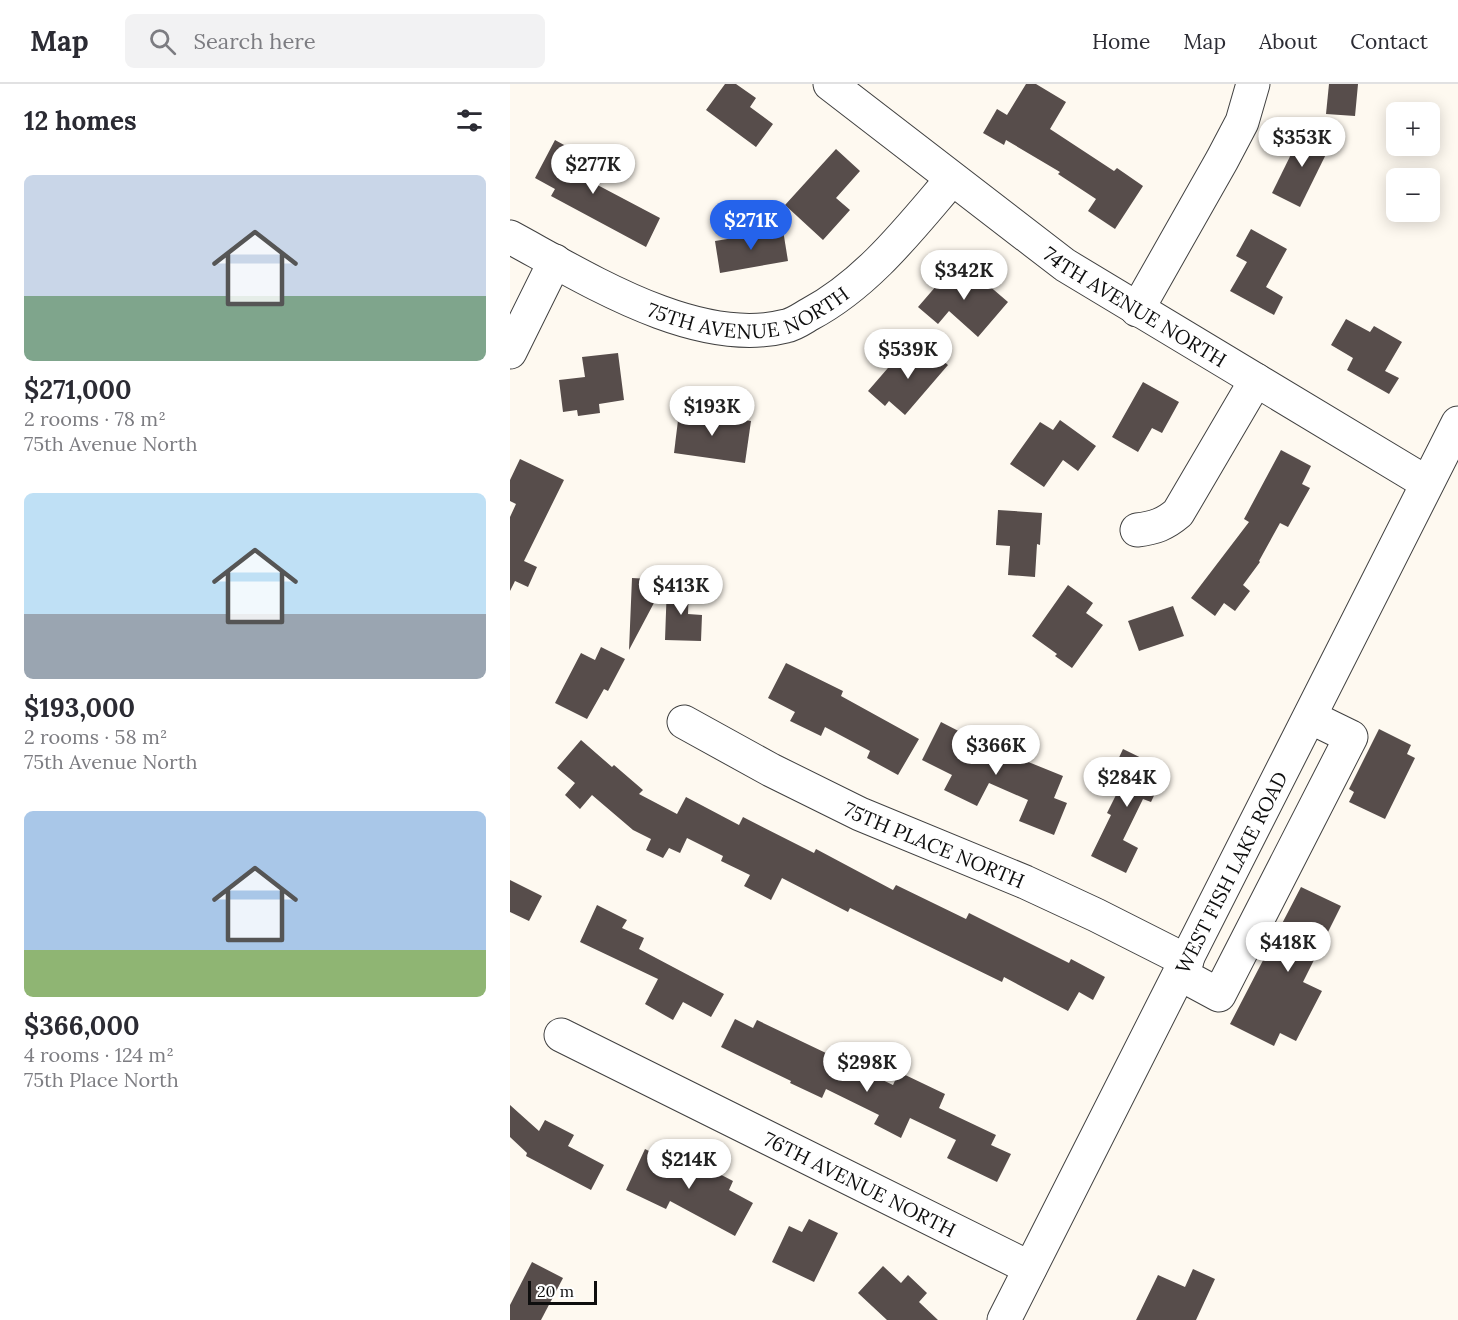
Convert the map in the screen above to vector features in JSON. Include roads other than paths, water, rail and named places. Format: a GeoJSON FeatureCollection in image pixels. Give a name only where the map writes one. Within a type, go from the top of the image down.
{"type":"FeatureCollection","features":[{"type":"Feature","properties":{"kind":"street","name":"74TH AVENUE NORTH"},"geometry":{"type":"LineString","coordinates":[[830,84],[1065,265],[1428,483]]}},
{"type":"Feature","properties":{"kind":"street"},"geometry":{"type":"LineString","coordinates":[[1137,310],[1242,122],[1252,84]]}},
{"type":"Feature","properties":{"kind":"street","name":"75TH AVENUE NORTH"},"geometry":{"type":"LineString","coordinates":[[510,237],[642,306],[684,322],[754,331],[788,326],[834,301],[864,276],[910,228],[952,179]]}},
{"type":"Feature","properties":{"kind":"street"},"geometry":{"type":"LineString","coordinates":[[510,352],[555,261]]}},
{"type":"Feature","properties":{"kind":"street"},"geometry":{"type":"LineString","coordinates":[[1137,530],[1152,529],[1166,523],[1178,513],[1256,380]]}},
{"type":"Feature","properties":{"kind":"street","name":"WEST FISH LAKE ROAD"},"geometry":{"type":"LineString","coordinates":[[1004,1320],[1458,423]]}},
{"type":"Feature","properties":{"kind":"street","name":"75TH PLACE NORTH"},"geometry":{"type":"LineString","coordinates":[[684,722],[771,771],[860,814],[1025,882],[1183,968],[1219,994],[1351,737],[1310,717]]}},
{"type":"Feature","properties":{"kind":"street","name":"76TH AVENUE NORTH"},"geometry":{"type":"LineString","coordinates":[[561,1035],[1030,1268]]}}]}
